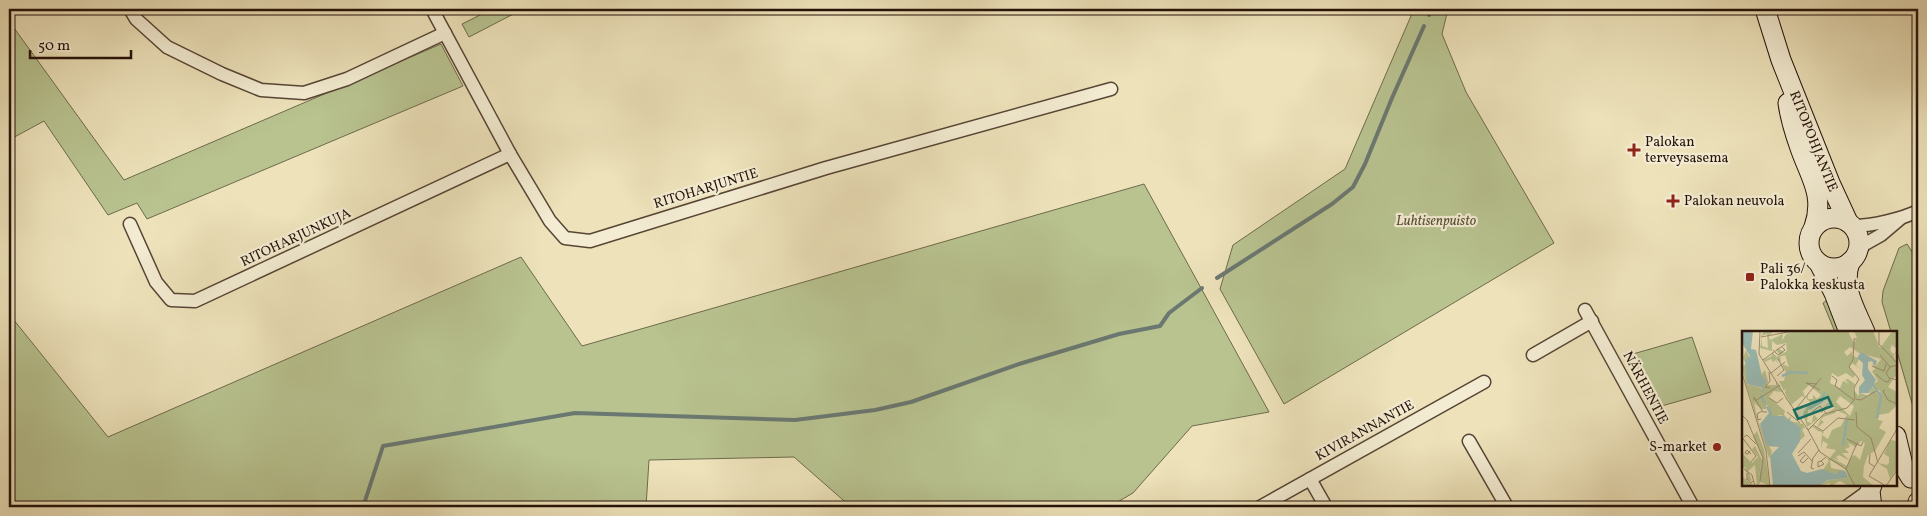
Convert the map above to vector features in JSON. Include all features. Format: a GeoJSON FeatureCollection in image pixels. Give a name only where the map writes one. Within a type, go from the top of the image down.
{"type":"FeatureCollection","features":[{"type":"Feature","properties":{"kind":"main road","name":"RITOPOHJANTIE"},"geometry":{"type":"LineString","coordinates":[[1765,9],[1781,60],[1830,183],[1851,224]]}},
{"type":"Feature","properties":{"kind":"main road","name":"RITOPOHJANTIE"},"geometry":{"type":"LineString","coordinates":[[1781,60],[1790,114],[1800,148],[1817,191],[1819,210],[1814,227]]}},
{"type":"Feature","properties":{"kind":"main road"},"geometry":{"type":"LineString","coordinates":[[1849,331],[1834,293],[1820,265],[1814,259],[1809,249],[1810,233],[1814,227],[1827,218],[1834,218],[1851,224],[1859,237],[1854,258],[1846,274],[1847,290],[1864,331]]}},
{"type":"Feature","properties":{"kind":"main road"},"geometry":{"type":"LineString","coordinates":[[1820,265],[1837,268],[1854,258]]}},
{"type":"Feature","properties":{"kind":"main road"},"geometry":{"type":"LineString","coordinates":[[1897,440],[1908,480]]}},
{"type":"Feature","properties":{"kind":"main road"},"geometry":{"type":"LineString","coordinates":[[1872,486],[1870,492],[1872,507]]}},
{"type":"Feature","properties":{"kind":"main road"},"geometry":{"type":"LineString","coordinates":[[1917,507],[1918,502]]}},
{"type":"Feature","properties":{"kind":"street"},"geometry":{"type":"LineString","coordinates":[[130,9],[136,19],[167,48],[261,90],[304,93],[346,79],[444,33]]}},
{"type":"Feature","properties":{"kind":"street","name":"RITOHARJUNTIE"},"geometry":{"type":"LineString","coordinates":[[432,9],[510,154],[550,221],[565,238],[590,241],[826,168],[1111,90]]}},
{"type":"Feature","properties":{"kind":"street","name":"RITOHARJUNKUJA"},"geometry":{"type":"LineString","coordinates":[[130,224],[156,282],[171,300],[195,301],[510,154]]}},
{"type":"Feature","properties":{"kind":"street"},"geometry":{"type":"LineString","coordinates":[[1851,224],[1864,226],[1901,218],[1918,211]]}},
{"type":"Feature","properties":{"kind":"street"},"geometry":{"type":"LineString","coordinates":[[1854,258],[1865,244],[1881,235],[1901,218]]}},
{"type":"Feature","properties":{"kind":"street","name":"NÄRHENTIE"},"geometry":{"type":"LineString","coordinates":[[1585,310],[1693,507]]}},
{"type":"Feature","properties":{"kind":"street"},"geometry":{"type":"LineString","coordinates":[[1533,355],[1592,321]]}},
{"type":"Feature","properties":{"kind":"street","name":"KIVIRANNANTIE"},"geometry":{"type":"LineString","coordinates":[[1260,507],[1484,382]]}},
{"type":"Feature","properties":{"kind":"street"},"geometry":{"type":"LineString","coordinates":[[1468,441],[1506,507]]}},
{"type":"Feature","properties":{"kind":"street"},"geometry":{"type":"LineString","coordinates":[[1310,479],[1326,507]]}},
{"type":"Feature","properties":{"kind":"street"},"geometry":{"type":"LineString","coordinates":[[1846,507],[1864,494],[1871,486]]}},
{"type":"Feature","properties":{"kind":"green space"},"geometry":{"type":"Polygon","coordinates":[[[492,9],[523,9],[469,37],[462,24],[492,9]]]}},
{"type":"Feature","properties":{"kind":"green space","name":"Luhtisenpuisto"},"geometry":{"type":"Polygon","coordinates":[[[1414,9],[1448,9],[1442,34],[1466,92],[1554,243],[1284,404],[1220,289],[1233,245],[1345,169],[1414,9]]]}},
{"type":"Feature","properties":{"kind":"green space"},"geometry":{"type":"Polygon","coordinates":[[[9,21],[124,180],[441,44],[463,86],[147,219],[137,203],[108,215],[44,121],[9,140],[9,21]]]}},
{"type":"Feature","properties":{"kind":"green space"},"geometry":{"type":"Polygon","coordinates":[[[1144,184],[1269,412],[1192,426],[1133,493],[1109,507],[851,507],[794,457],[649,460],[646,507],[9,507],[9,314],[108,437],[521,257],[582,346],[1144,184]]]}},
{"type":"Feature","properties":{"kind":"green space"},"geometry":{"type":"Polygon","coordinates":[[[1907,244],[1918,261],[1918,424],[1897,351],[1897,331],[1891,331],[1882,302],[1883,291],[1899,248],[1907,244]]]}},
{"type":"Feature","properties":{"kind":"green space"},"geometry":{"type":"Polygon","coordinates":[[[1829,299],[1843,331],[1835,331],[1823,303],[1829,299]]]}},
{"type":"Feature","properties":{"kind":"green space"},"geometry":{"type":"Polygon","coordinates":[[[1692,337],[1711,392],[1651,409],[1626,356],[1692,337]]]}},
{"type":"Feature","properties":{"kind":"waterway"},"geometry":{"type":"LineString","coordinates":[[1429,15],[1431,9]]}},
{"type":"Feature","properties":{"kind":"waterway"},"geometry":{"type":"LineString","coordinates":[[1217,278],[1332,204],[1353,187],[1365,164],[1424,26]]}},
{"type":"Feature","properties":{"kind":"waterway"},"geometry":{"type":"LineString","coordinates":[[363,507],[383,446],[575,413],[795,420],[875,410],[911,402],[1019,364],[1119,334],[1160,326],[1169,313],[1202,288]]}},
{"type":"Feature","properties":{"kind":"place","name":"Palokan terveysasema"},"geometry":{"type":"Point","coordinates":[1634,150]}},
{"type":"Feature","properties":{"kind":"place","name":"Palokan neuvola"},"geometry":{"type":"Point","coordinates":[1673,201]}},
{"type":"Feature","properties":{"kind":"place","name":"Pali 36/ Palokka keskusta"},"geometry":{"type":"Point","coordinates":[1750,277]}},
{"type":"Feature","properties":{"kind":"place","name":"S-market"},"geometry":{"type":"Point","coordinates":[1717,447]}}]}
